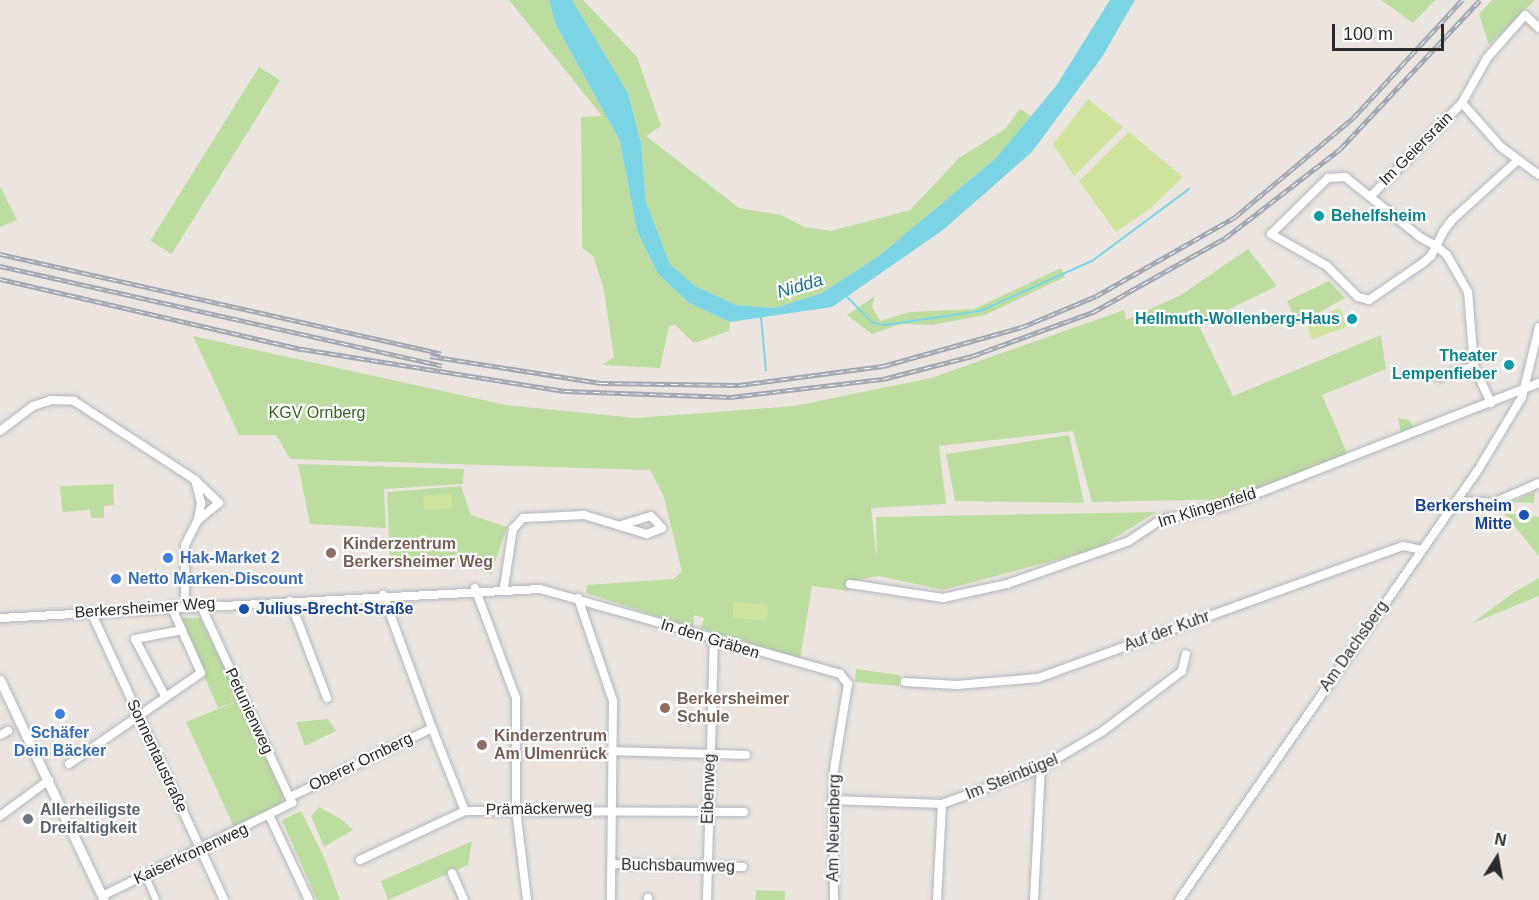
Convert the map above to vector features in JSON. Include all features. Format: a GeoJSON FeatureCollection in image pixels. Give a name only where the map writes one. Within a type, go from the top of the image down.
{"type":"FeatureCollection","features":[{"type":"Feature","properties":{"kind":"street","name":"Im Geiersrain"},"geometry":{"type":"LineString","coordinates":[[1371,196],[1462,103],[1487,58],[1525,15],[1539,28]]}},
{"type":"Feature","properties":{"kind":"street"},"geometry":{"type":"LineString","coordinates":[[1462,103],[1518,160],[1539,175]]}},
{"type":"Feature","properties":{"kind":"street"},"geometry":{"type":"LineString","coordinates":[[1491,403],[1474,366],[1468,292],[1453,264],[1436,246],[1371,196],[1345,177],[1328,178],[1271,234],[1327,266],[1364,300],[1424,262],[1436,246],[1452,220],[1518,160]]}},
{"type":"Feature","properties":{"kind":"street","name":"Am Dachsberg"},"geometry":{"type":"LineString","coordinates":[[1179,900],[1458,501],[1524,389],[1539,327]]}},
{"type":"Feature","properties":{"kind":"street"},"geometry":{"type":"LineString","coordinates":[[1439,377],[1474,366]]}},
{"type":"Feature","properties":{"kind":"street","name":"Im Klingenfeld"},"geometry":{"type":"LineString","coordinates":[[850,585],[943,597],[1007,584],[1129,541],[1160,520],[1225,506],[1539,383]]}},
{"type":"Feature","properties":{"kind":"street"},"geometry":{"type":"LineString","coordinates":[[0,431],[33,406],[51,400],[74,401],[195,480],[219,503],[198,520]]}},
{"type":"Feature","properties":{"kind":"street"},"geometry":{"type":"LineString","coordinates":[[184,604],[185,545],[198,520],[201,503],[195,480]]}},
{"type":"Feature","properties":{"kind":"street"},"geometry":{"type":"LineString","coordinates":[[1458,501],[1492,503],[1539,483]]}},
{"type":"Feature","properties":{"kind":"street"},"geometry":{"type":"LineString","coordinates":[[504,586],[513,529],[524,518],[584,515],[622,525]]}},
{"type":"Feature","properties":{"kind":"street","name":"Auf der Kuhr"},"geometry":{"type":"LineString","coordinates":[[905,682],[957,685],[1038,678],[1403,546],[1422,550]]}},
{"type":"Feature","properties":{"kind":"street","name":"Berkersheimer Weg"},"geometry":{"type":"LineString","coordinates":[[0,618],[184,604],[290,601],[504,586],[567,595]]}},
{"type":"Feature","properties":{"kind":"street"},"geometry":{"type":"LineString","coordinates":[[475,588],[516,698],[516,809],[527,900]]}},
{"type":"Feature","properties":{"kind":"street","name":"Oberer Ornberg"},"geometry":{"type":"LineString","coordinates":[[383,595],[465,811]]}},
{"type":"Feature","properties":{"kind":"street","name":"In den Gräben"},"geometry":{"type":"LineString","coordinates":[[567,595],[714,641],[840,674],[849,684]]}},
{"type":"Feature","properties":{"kind":"street","name":"Prämäckerweg"},"geometry":{"type":"LineString","coordinates":[[578,598],[613,700],[614,808],[611,900]]}},
{"type":"Feature","properties":{"kind":"street"},"geometry":{"type":"LineString","coordinates":[[290,601],[327,698]]}},
{"type":"Feature","properties":{"kind":"street","name":"Petunienweg"},"geometry":{"type":"LineString","coordinates":[[200,604],[290,796]]}},
{"type":"Feature","properties":{"kind":"street"},"geometry":{"type":"LineString","coordinates":[[69,764],[201,673],[171,606]]}},
{"type":"Feature","properties":{"kind":"street","name":"Sonnentaustraße"},"geometry":{"type":"LineString","coordinates":[[91,612],[224,900]]}},
{"type":"Feature","properties":{"kind":"street"},"geometry":{"type":"LineString","coordinates":[[165,696],[135,639],[182,630]]}},
{"type":"Feature","properties":{"kind":"street","name":"Eibenweg"},"geometry":{"type":"LineString","coordinates":[[707,900],[714,641]]}},
{"type":"Feature","properties":{"kind":"street","name":"Im Steinbügel"},"geometry":{"type":"LineString","coordinates":[[832,800],[942,804],[1041,768],[1103,731],[1182,671],[1186,654]]}},
{"type":"Feature","properties":{"kind":"street"},"geometry":{"type":"LineString","coordinates":[[0,680],[103,898]]}},
{"type":"Feature","properties":{"kind":"street","name":"Am Neuenberg"},"geometry":{"type":"LineString","coordinates":[[834,900],[832,800],[849,684]]}},
{"type":"Feature","properties":{"kind":"street","name":"Oberer Ornberg"},"geometry":{"type":"LineString","coordinates":[[290,796],[432,728]]}},
{"type":"Feature","properties":{"kind":"street"},"geometry":{"type":"LineString","coordinates":[[0,735],[8,731]]}},
{"type":"Feature","properties":{"kind":"street"},"geometry":{"type":"LineString","coordinates":[[613,751],[746,755]]}},
{"type":"Feature","properties":{"kind":"street"},"geometry":{"type":"LineString","coordinates":[[1034,900],[1041,768]]}},
{"type":"Feature","properties":{"kind":"street"},"geometry":{"type":"LineString","coordinates":[[0,816],[49,780]]}},
{"type":"Feature","properties":{"kind":"street","name":"Kaiserkronenweg"},"geometry":{"type":"LineString","coordinates":[[103,898],[145,875],[289,808],[290,796]]}},
{"type":"Feature","properties":{"kind":"street"},"geometry":{"type":"LineString","coordinates":[[937,900],[942,804]]}},
{"type":"Feature","properties":{"kind":"street"},"geometry":{"type":"LineString","coordinates":[[614,808],[744,812]]}},
{"type":"Feature","properties":{"kind":"street","name":"Prämäckerweg"},"geometry":{"type":"LineString","coordinates":[[465,811],[614,808]]}},
{"type":"Feature","properties":{"kind":"street"},"geometry":{"type":"LineString","coordinates":[[360,860],[465,811]]}},
{"type":"Feature","properties":{"kind":"street"},"geometry":{"type":"LineString","coordinates":[[270,818],[307,900]]}},
{"type":"Feature","properties":{"kind":"street","name":"Buchsbaumweg"},"geometry":{"type":"LineString","coordinates":[[613,864],[743,867]]}},
{"type":"Feature","properties":{"kind":"street"},"geometry":{"type":"LineString","coordinates":[[452,873],[464,900]]}},
{"type":"Feature","properties":{"kind":"street"},"geometry":{"type":"LineString","coordinates":[[145,875],[156,900]]}},
{"type":"Feature","properties":{"kind":"green space"},"geometry":{"type":"Polygon","coordinates":[[[509,0],[549,0],[556,25],[620,141],[637,231],[658,274],[689,303],[730,322],[729,331],[694,343],[675,325],[669,326],[660,368],[602,365],[614,357],[603,286],[593,256],[582,248],[581,117],[602,116],[509,0]]]}},
{"type":"Feature","properties":{"kind":"green space"},"geometry":{"type":"Polygon","coordinates":[[[572,0],[583,0],[637,57],[661,126],[646,136],[739,208],[781,215],[805,227],[831,231],[910,210],[959,158],[1005,129],[1020,109],[1031,116],[996,158],[880,255],[822,293],[775,308],[736,305],[695,286],[670,264],[646,202],[641,143],[628,93],[572,0]]]}},
{"type":"Feature","properties":{"kind":"green space"},"geometry":{"type":"Polygon","coordinates":[[[1381,0],[1435,0],[1413,23],[1381,0]]]}},
{"type":"Feature","properties":{"kind":"green space"},"geometry":{"type":"Polygon","coordinates":[[[1492,0],[1535,0],[1489,45],[1479,14],[1492,0]]]}},
{"type":"Feature","properties":{"kind":"green space"},"geometry":{"type":"Polygon","coordinates":[[[259,67],[280,80],[172,254],[150,241],[259,67]]]}},
{"type":"Feature","properties":{"kind":"green space"},"geometry":{"type":"Polygon","coordinates":[[[1088,99],[1123,127],[1074,176],[1053,144],[1088,99]]]}},
{"type":"Feature","properties":{"kind":"green space"},"geometry":{"type":"Polygon","coordinates":[[[1129,132],[1183,177],[1151,208],[1116,232],[1079,181],[1129,132]]]}},
{"type":"Feature","properties":{"kind":"green space"},"geometry":{"type":"Polygon","coordinates":[[[0,186],[17,220],[0,227],[0,186]]]}},
{"type":"Feature","properties":{"kind":"green space","name":"KGV Ornberg"},"geometry":{"type":"Polygon","coordinates":[[[1248,249],[1277,286],[1198,324],[1233,396],[1381,335],[1386,369],[1322,395],[1348,455],[1239,499],[1092,502],[1073,431],[939,446],[946,504],[871,508],[877,560],[876,517],[1156,512],[1097,549],[943,590],[879,576],[854,581],[848,591],[812,586],[800,659],[701,628],[704,618],[694,615],[693,628],[586,593],[587,585],[673,579],[682,572],[664,497],[650,470],[290,459],[276,435],[239,435],[193,336],[506,405],[636,418],[794,406],[931,378],[1124,310],[1126,320],[1181,295],[1248,249]]]}},
{"type":"Feature","properties":{"kind":"green space"},"geometry":{"type":"Polygon","coordinates":[[[1061,268],[1065,277],[985,315],[933,325],[901,324],[872,334],[847,315],[875,296],[872,307],[880,321],[910,312],[974,309],[1061,268]]]}},
{"type":"Feature","properties":{"kind":"green space"},"geometry":{"type":"Polygon","coordinates":[[[1329,281],[1345,298],[1297,325],[1287,301],[1329,281]]]}},
{"type":"Feature","properties":{"kind":"green space"},"geometry":{"type":"Polygon","coordinates":[[[1340,308],[1347,327],[1312,339],[1305,321],[1340,308]]]}},
{"type":"Feature","properties":{"kind":"green space"},"geometry":{"type":"Polygon","coordinates":[[[1398,418],[1409,420],[1414,428],[1401,433],[1398,418]]]}},
{"type":"Feature","properties":{"kind":"green space"},"geometry":{"type":"Polygon","coordinates":[[[1069,435],[1084,503],[955,501],[946,454],[1069,435]]]}},
{"type":"Feature","properties":{"kind":"green space"},"geometry":{"type":"Polygon","coordinates":[[[298,464],[464,469],[463,484],[384,489],[386,528],[310,524],[298,464]]]}},
{"type":"Feature","properties":{"kind":"green space"},"geometry":{"type":"Polygon","coordinates":[[[113,484],[114,505],[104,506],[104,518],[91,518],[90,510],[62,512],[60,486],[113,484]]]}},
{"type":"Feature","properties":{"kind":"green space"},"geometry":{"type":"Polygon","coordinates":[[[461,486],[471,515],[507,527],[491,574],[466,562],[390,565],[387,492],[461,486]]]}},
{"type":"Feature","properties":{"kind":"green space"},"geometry":{"type":"Polygon","coordinates":[[[1535,492],[1534,503],[1512,502],[1535,492]]]}},
{"type":"Feature","properties":{"kind":"green space"},"geometry":{"type":"Polygon","coordinates":[[[451,494],[452,508],[424,510],[423,496],[451,494]]]}},
{"type":"Feature","properties":{"kind":"green space"},"geometry":{"type":"Polygon","coordinates":[[[1504,513],[1539,517],[1539,556],[1533,549],[1504,513]]]}},
{"type":"Feature","properties":{"kind":"green space"},"geometry":{"type":"Polygon","coordinates":[[[1539,578],[1539,596],[1471,624],[1513,593],[1539,578]]]}},
{"type":"Feature","properties":{"kind":"green space"},"geometry":{"type":"Polygon","coordinates":[[[734,602],[768,605],[766,621],[733,618],[734,602]]]}},
{"type":"Feature","properties":{"kind":"green space"},"geometry":{"type":"Polygon","coordinates":[[[179,618],[200,618],[240,700],[218,708],[179,618]]]}},
{"type":"Feature","properties":{"kind":"green space"},"geometry":{"type":"Polygon","coordinates":[[[856,669],[900,675],[899,686],[855,682],[856,669]]]}},
{"type":"Feature","properties":{"kind":"green space"},"geometry":{"type":"Polygon","coordinates":[[[238,701],[283,794],[281,806],[234,827],[186,722],[238,701]]]}},
{"type":"Feature","properties":{"kind":"green space"},"geometry":{"type":"Polygon","coordinates":[[[328,719],[336,731],[305,746],[296,722],[328,719]]]}},
{"type":"Feature","properties":{"kind":"green space"},"geometry":{"type":"Polygon","coordinates":[[[319,807],[341,819],[353,830],[324,847],[311,816],[319,807]]]}},
{"type":"Feature","properties":{"kind":"green space"},"geometry":{"type":"Polygon","coordinates":[[[301,811],[324,857],[340,900],[317,900],[282,820],[301,811]]]}},
{"type":"Feature","properties":{"kind":"green space"},"geometry":{"type":"Polygon","coordinates":[[[472,841],[468,865],[388,900],[381,881],[472,841]]]}},
{"type":"Feature","properties":{"kind":"green space"},"geometry":{"type":"Polygon","coordinates":[[[756,890],[785,891],[785,900],[756,900],[756,890]]]}},
{"type":"Feature","properties":{"kind":"water"},"geometry":{"type":"Polygon","coordinates":[[[549,0],[572,0],[628,93],[641,143],[646,202],[670,264],[695,286],[736,305],[775,308],[822,293],[880,255],[996,158],[1056,86],[1110,0],[1135,0],[1102,57],[1032,152],[943,230],[832,307],[730,322],[689,303],[658,274],[637,231],[620,141],[556,25],[549,0]]]}},
{"type":"Feature","properties":{"kind":"waterway"},"geometry":{"type":"LineString","coordinates":[[846,296],[873,323],[885,325],[980,311],[1092,261],[1189,189]]}},
{"type":"Feature","properties":{"kind":"waterway"},"geometry":{"type":"LineString","coordinates":[[761,317],[766,371]]}},
{"type":"Feature","properties":{"kind":"railway"},"geometry":{"type":"LineString","coordinates":[[430,356],[601,383],[739,385],[883,366],[1022,327],[1096,296],[1235,217],[1353,118],[1462,0]]}},
{"type":"Feature","properties":{"kind":"railway"},"geometry":{"type":"LineString","coordinates":[[0,279],[302,349],[565,391],[731,397],[883,379],[972,356],[1093,312],[1225,238],[1340,149],[1480,0]]}},
{"type":"Feature","properties":{"kind":"railway"},"geometry":{"type":"LineString","coordinates":[[0,254],[441,353]]}},
{"type":"Feature","properties":{"kind":"railway"},"geometry":{"type":"LineString","coordinates":[[0,266],[442,366]]}},
{"type":"Feature","properties":{"kind":"place","name":"Behelfsheim"},"geometry":{"type":"Point","coordinates":[1319,216]}},
{"type":"Feature","properties":{"kind":"place","name":"Hellmuth-Wollenberg-Haus"},"geometry":{"type":"Point","coordinates":[1352,319]}},
{"type":"Feature","properties":{"kind":"place","name":"Theater Lempenfieber"},"geometry":{"type":"Point","coordinates":[1509,365]}},
{"type":"Feature","properties":{"kind":"place","name":"Berkersheim Mitte"},"geometry":{"type":"Point","coordinates":[1524,515]}},
{"type":"Feature","properties":{"kind":"place","name":"Kinderzentrum Berkersheimer Weg"},"geometry":{"type":"Point","coordinates":[331,553]}},
{"type":"Feature","properties":{"kind":"place","name":"Hak-Market 2"},"geometry":{"type":"Point","coordinates":[168,558]}},
{"type":"Feature","properties":{"kind":"place","name":"Netto Marken-Discount"},"geometry":{"type":"Point","coordinates":[116,579]}},
{"type":"Feature","properties":{"kind":"place","name":"Julius-Brecht-Straße"},"geometry":{"type":"Point","coordinates":[244,609]}},
{"type":"Feature","properties":{"kind":"place","name":"Berkersheimer Schule"},"geometry":{"type":"Point","coordinates":[665,708]}},
{"type":"Feature","properties":{"kind":"place","name":"Schäfer Dein Bäcker"},"geometry":{"type":"Point","coordinates":[60,714]}},
{"type":"Feature","properties":{"kind":"place","name":"Kinderzentrum Am Ulmenrück"},"geometry":{"type":"Point","coordinates":[482,745]}},
{"type":"Feature","properties":{"kind":"place","name":"Allerheiligste Dreifaltigkeit"},"geometry":{"type":"Point","coordinates":[28,819]}},
{"type":"Feature","properties":{"kind":"water label","name":"Nidda"},"geometry":{"type":"Point","coordinates":[800,286]}}]}
